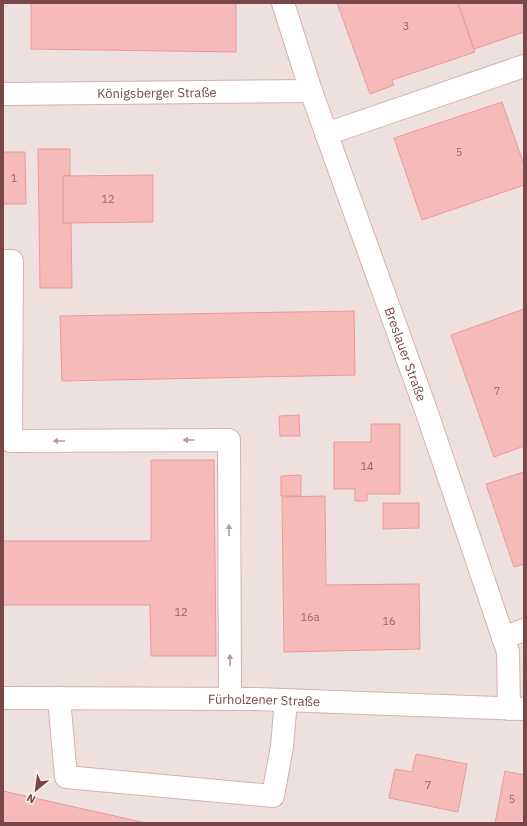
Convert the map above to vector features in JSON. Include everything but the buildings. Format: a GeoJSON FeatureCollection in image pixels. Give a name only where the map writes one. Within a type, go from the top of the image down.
{"type":"FeatureCollection","features":[{"type":"Feature","properties":{"kind":"street","name":"Breslauer Straße"},"geometry":{"type":"LineString","coordinates":[[283,3],[311,91],[427,413],[508,652],[517,709]]}},
{"type":"Feature","properties":{"kind":"street"},"geometry":{"type":"LineString","coordinates":[[326,134],[524,66]]}},
{"type":"Feature","properties":{"kind":"street","name":"Königsberger Straße"},"geometry":{"type":"LineString","coordinates":[[3,94],[311,91]]}},
{"type":"Feature","properties":{"kind":"street"},"geometry":{"type":"LineString","coordinates":[[3,261],[12,261],[11,441],[229,440],[230,699]]}},
{"type":"Feature","properties":{"kind":"street"},"geometry":{"type":"LineString","coordinates":[[503,638],[524,630]]}},
{"type":"Feature","properties":{"kind":"street","name":"Fürholzener Straße"},"geometry":{"type":"LineString","coordinates":[[3,698],[286,700],[517,709]]}},
{"type":"Feature","properties":{"kind":"street"},"geometry":{"type":"LineString","coordinates":[[59,698],[66,777],[273,796],[282,746],[286,700]]}},
{"type":"Feature","properties":{"kind":"shaded area"},"geometry":{"type":"Polygon","coordinates":[[[3,3],[524,3],[524,823],[3,823],[3,3]]]}}]}
